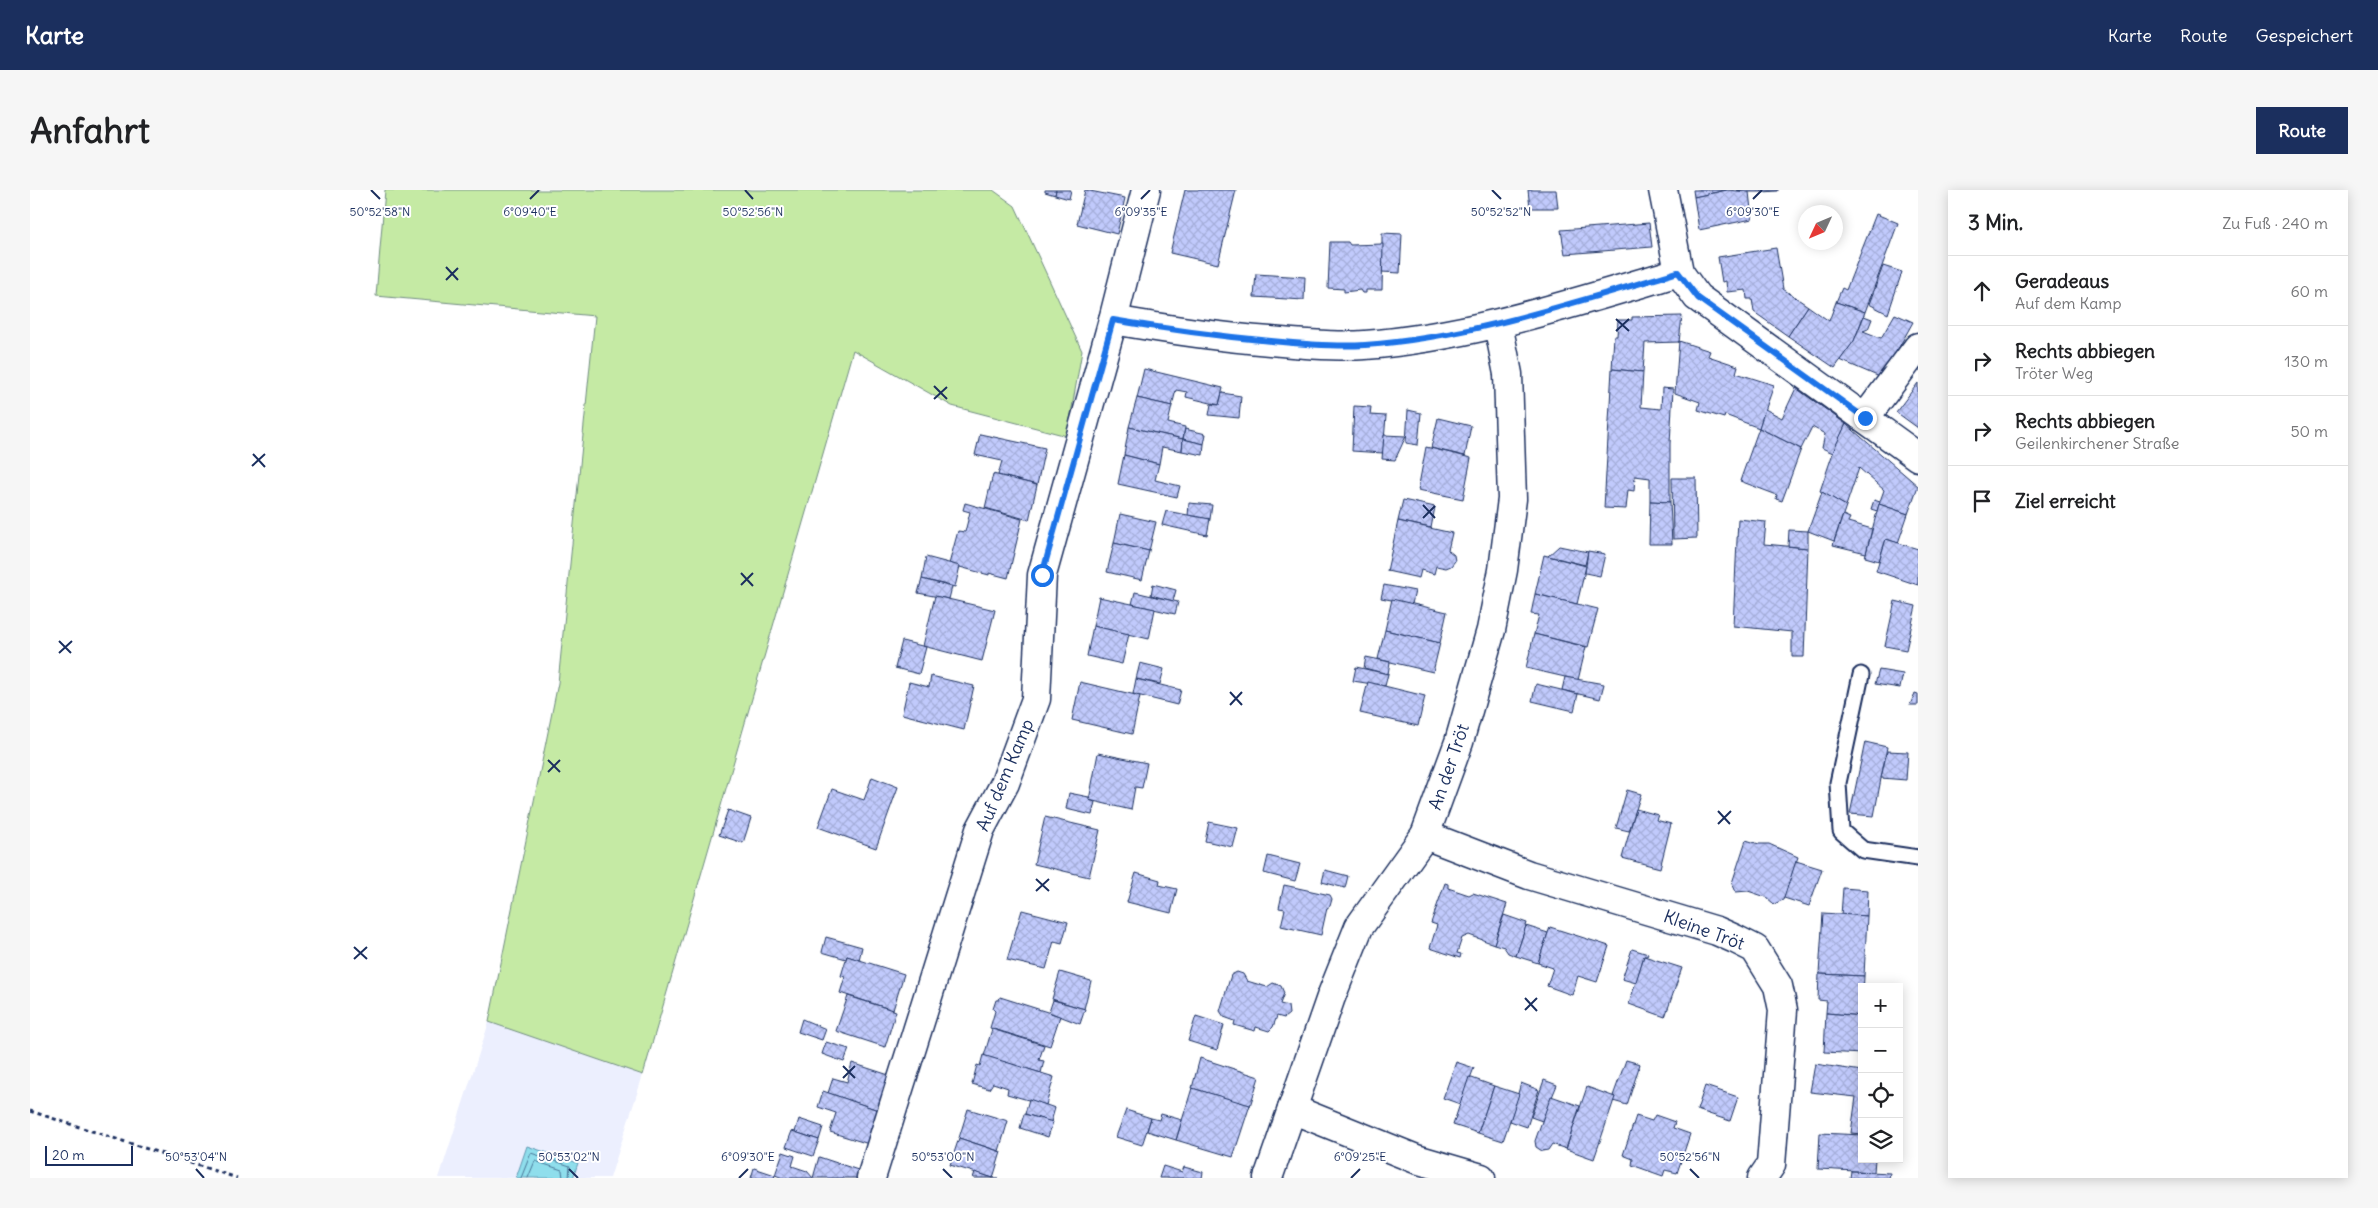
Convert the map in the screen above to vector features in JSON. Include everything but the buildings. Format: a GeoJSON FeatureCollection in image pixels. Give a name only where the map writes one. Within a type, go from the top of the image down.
{"type":"FeatureCollection","features":[{"type":"Feature","properties":{"kind":"street","name":"Auf dem Kamp"},"geometry":{"type":"LineString","coordinates":[[871,1178],[980,830],[1005,783],[1036,699],[1042,575],[1113,320],[1146,190]]}},
{"type":"Feature","properties":{"kind":"street"},"geometry":{"type":"LineString","coordinates":[[1663,190],[1678,272],[1698,298],[1918,457]]}},
{"type":"Feature","properties":{"kind":"street"},"geometry":{"type":"LineString","coordinates":[[1113,320],[1200,335],[1300,344],[1363,345],[1426,339],[1498,324],[1678,272]]}},
{"type":"Feature","properties":{"kind":"street","name":"An der Tröt"},"geometry":{"type":"LineString","coordinates":[[1268,1178],[1331,997],[1359,927],[1425,835],[1459,742],[1491,630],[1503,570],[1512,499],[1508,374],[1498,324]]}},
{"type":"Feature","properties":{"kind":"street"},"geometry":{"type":"LineString","coordinates":[[1865,418],[1918,346]]}},
{"type":"Feature","properties":{"kind":"street","name":"Kleine Tröt"},"geometry":{"type":"LineString","coordinates":[[1425,835],[1528,875],[1717,931],[1755,949],[1778,986],[1783,1010],[1770,1165],[1762,1178]]}},
{"type":"Feature","properties":{"kind":"street"},"geometry":{"type":"LineString","coordinates":[[1292,1109],[1416,1159],[1481,1178]]}},
{"type":"Feature","properties":{"kind":"lane"},"geometry":{"type":"LineString","coordinates":[[1861,675],[1838,783],[1841,831],[1863,850],[1918,858]]}},
{"type":"Feature","properties":{"kind":"path"},"geometry":{"type":"LineString","coordinates":[[30,1111],[237,1178]]}},
{"type":"Feature","properties":{"kind":"shaded area"},"geometry":{"type":"Polygon","coordinates":[[[489,1022],[643,1075],[610,1178],[439,1178],[489,1022]]]}},
{"type":"Feature","properties":{"kind":"green space"},"geometry":{"type":"Polygon","coordinates":[[[385,190],[993,190],[1015,206],[1082,351],[1067,436],[952,406],[853,350],[643,1075],[489,1022],[558,683],[595,316],[376,296],[385,190]]]}},
{"type":"Feature","properties":{"kind":"water"},"geometry":{"type":"Polygon","coordinates":[[[527,1146],[578,1163],[573,1178],[516,1178],[527,1146]]]}},
{"type":"Feature","properties":{"kind":"route"},"geometry":{"type":"LineString","coordinates":[[1042,575],[1113,320],[1200,335],[1300,344],[1363,345],[1426,339],[1498,324],[1678,272],[1698,298],[1865,418]]}}]}
